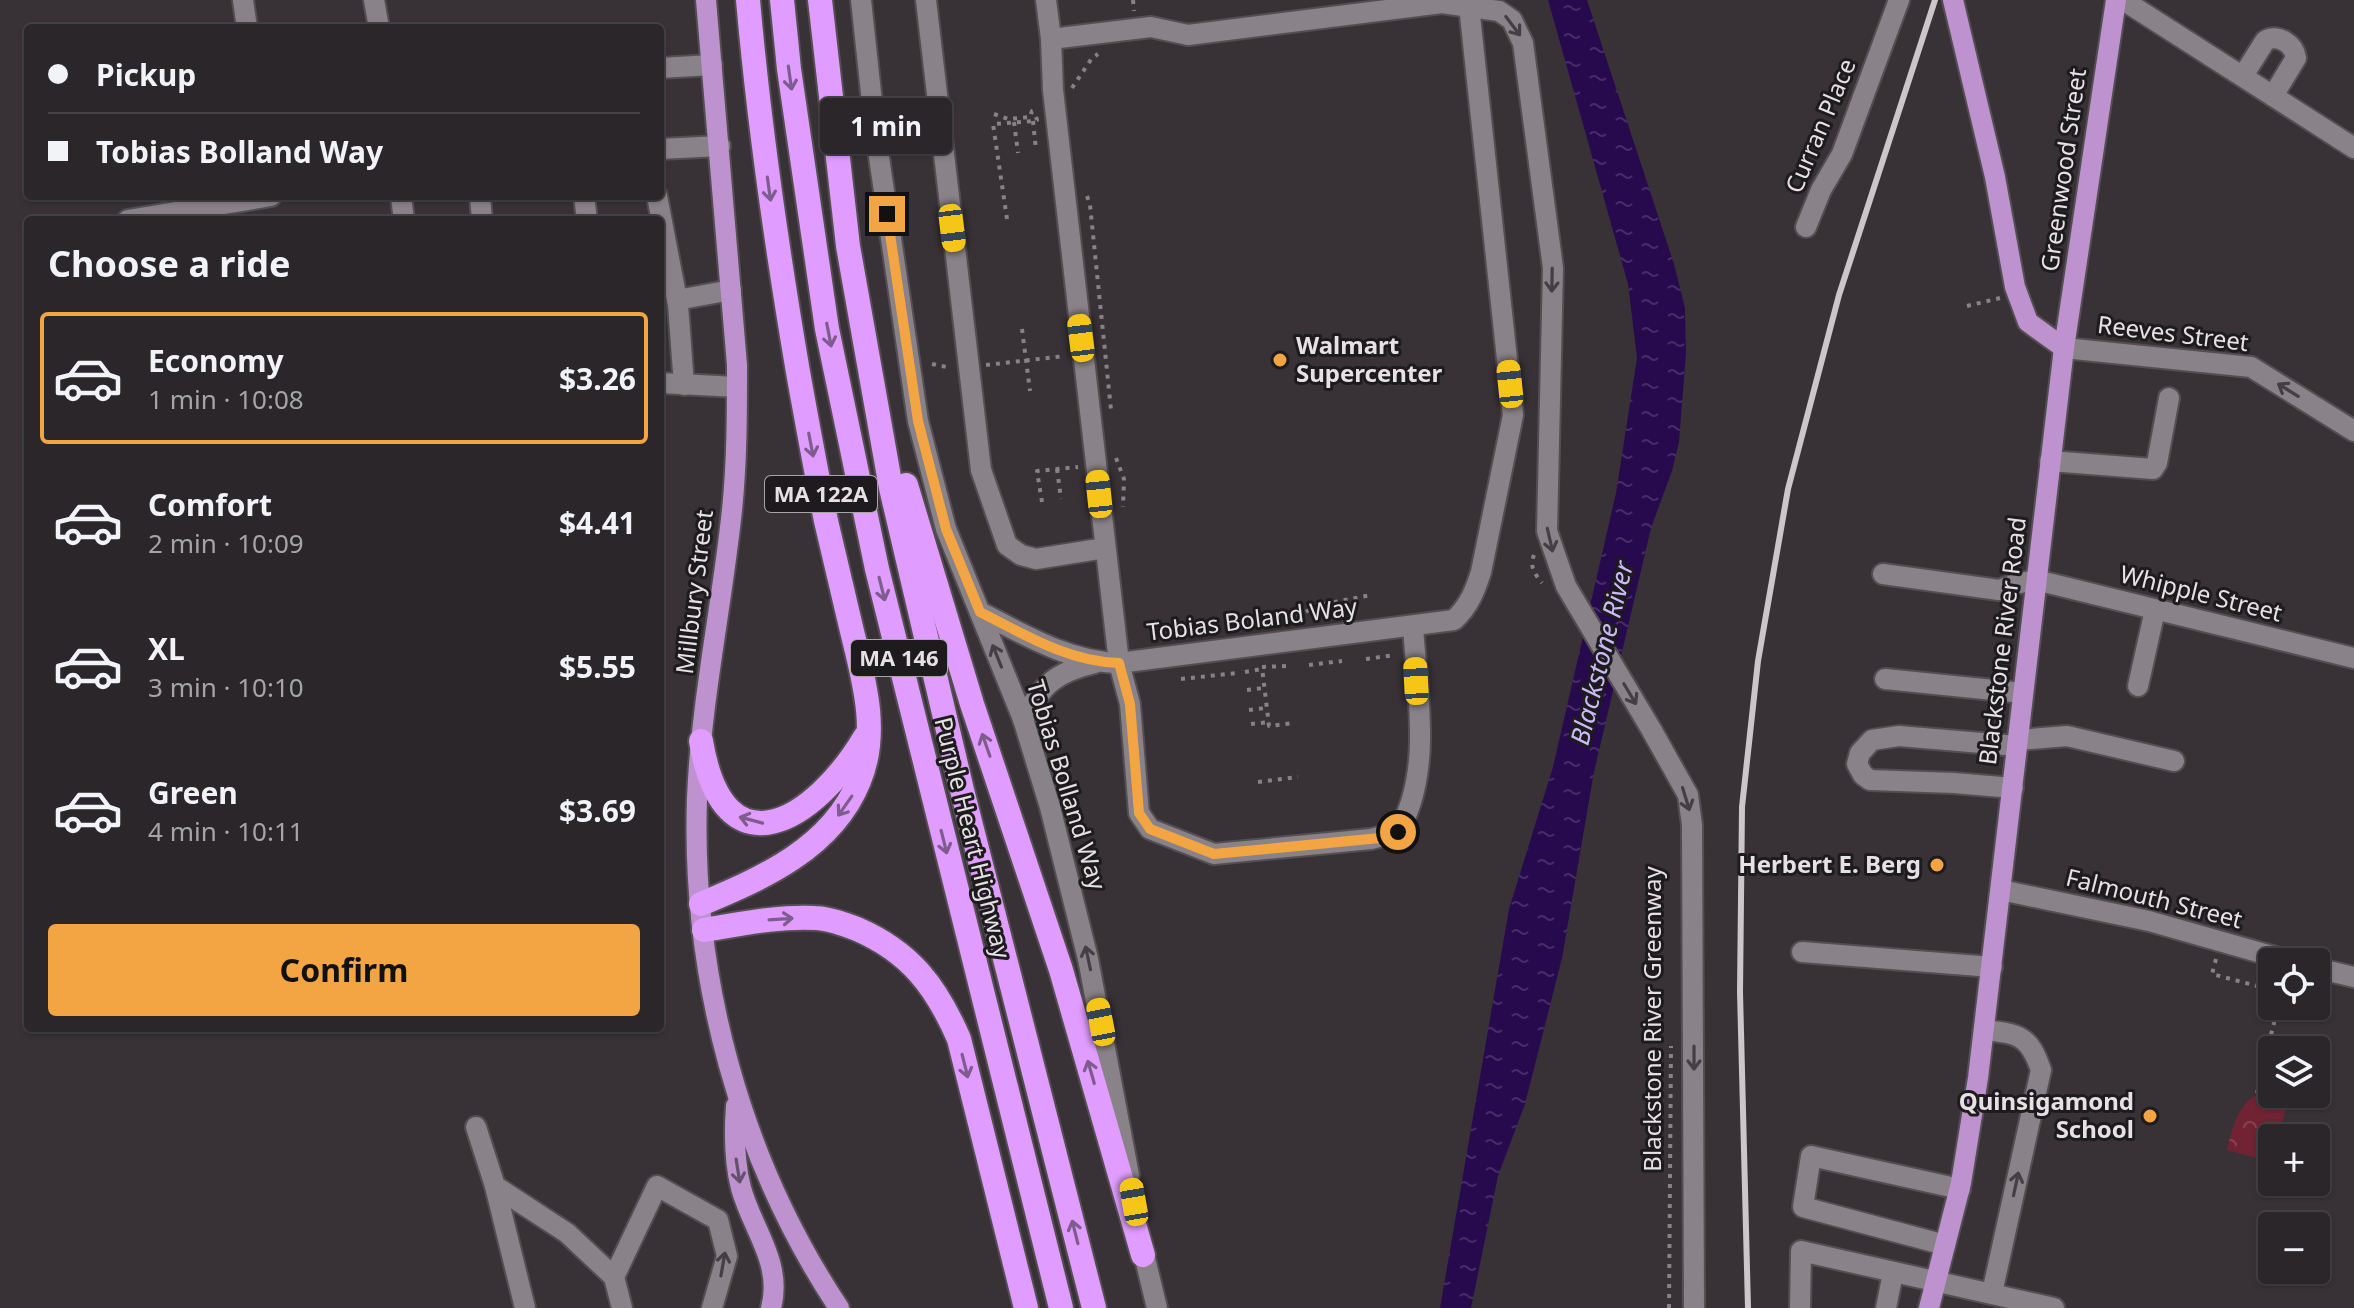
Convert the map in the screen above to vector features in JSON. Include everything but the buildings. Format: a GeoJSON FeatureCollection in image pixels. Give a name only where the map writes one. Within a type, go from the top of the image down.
{"type":"FeatureCollection","features":[{"type":"Feature","properties":{"kind":"highway","name":"MA 122A"},"geometry":{"type":"LineString","coordinates":[[701,904],[781,867],[827,828],[841,813],[860,780],[870,728],[861,667],[811,447],[785,292],[764,155],[748,0]]}},
{"type":"Feature","properties":{"kind":"highway","name":"Purple Heart Highway"},"geometry":{"type":"LineString","coordinates":[[782,0],[789,69],[827,329],[877,569],[1061,1308]]}},
{"type":"Feature","properties":{"kind":"highway","name":"Purple Heart Highway"},"geometry":{"type":"LineString","coordinates":[[820,0],[848,246],[891,488],[958,775],[1094,1308]]}},
{"type":"Feature","properties":{"kind":"highway","name":"MA 122A"},"geometry":{"type":"LineString","coordinates":[[866,354],[963,675],[1061,970],[1143,1255]]}},
{"type":"Feature","properties":{"kind":"highway"},"geometry":{"type":"LineString","coordinates":[[701,741],[706,769],[721,802],[735,815],[761,824],[788,817],[820,795],[849,763],[870,728]]}},
{"type":"Feature","properties":{"kind":"highway"},"geometry":{"type":"LineString","coordinates":[[704,930],[782,918],[819,918],[850,926],[882,940],[908,960],[932,985],[959,1039],[1026,1308]]}},
{"type":"Feature","properties":{"kind":"main road","name":"Millbury Street"},"geometry":{"type":"LineString","coordinates":[[706,0],[737,387],[732,511],[701,741],[697,812],[701,904],[716,1009],[736,1094],[780,1206],[817,1276],[839,1308]]}},
{"type":"Feature","properties":{"kind":"main road"},"geometry":{"type":"LineString","coordinates":[[1953,0],[1995,177],[2015,287],[2028,322],[2064,348]]}},
{"type":"Feature","properties":{"kind":"main road","name":"Greenwood Street"},"geometry":{"type":"LineString","coordinates":[[2064,348],[2116,0]]}},
{"type":"Feature","properties":{"kind":"main road","name":"Blackstone River Road"},"geometry":{"type":"LineString","coordinates":[[1929,1308],[1960,1189],[1984,1030],[2064,348]]}},
{"type":"Feature","properties":{"kind":"main road"},"geometry":{"type":"LineString","coordinates":[[736,1094],[734,1143],[741,1188],[774,1272],[771,1308]]}},
{"type":"Feature","properties":{"kind":"street"},"geometry":{"type":"LineString","coordinates":[[243,0],[246,24]]}},
{"type":"Feature","properties":{"kind":"street"},"geometry":{"type":"LineString","coordinates":[[374,0],[378,24]]}},
{"type":"Feature","properties":{"kind":"street","name":"Tobias Bolland Way"},"geometry":{"type":"LineString","coordinates":[[861,0],[877,144],[918,421],[946,529],[1023,719],[1078,911],[1116,1096],[1143,1255],[1157,1308]]}},
{"type":"Feature","properties":{"kind":"street"},"geometry":{"type":"LineString","coordinates":[[926,0],[981,470],[1007,545],[1021,555],[1036,559],[1105,548]]}},
{"type":"Feature","properties":{"kind":"street"},"geometry":{"type":"LineString","coordinates":[[1046,0],[1054,99],[1119,663],[1130,704],[1139,813],[1150,829],[1214,854],[1380,838],[1398,832],[1414,800],[1419,737],[1413,626]]}},
{"type":"Feature","properties":{"kind":"street","name":"Curran Place"},"geometry":{"type":"LineString","coordinates":[[1806,227],[1821,190],[1842,154],[1899,0]]}},
{"type":"Feature","properties":{"kind":"street"},"geometry":{"type":"LineString","coordinates":[[2123,0],[2354,148]]}},
{"type":"Feature","properties":{"kind":"street"},"geometry":{"type":"LineString","coordinates":[[1051,39],[1151,27],[1188,35],[1443,1],[1499,11],[1512,20],[1523,43],[1553,268],[1547,531],[1560,572],[1688,795],[1692,825],[1694,1308]]}},
{"type":"Feature","properties":{"kind":"street","name":"Tobias Boland Way"},"geometry":{"type":"LineString","coordinates":[[1023,719],[1051,680],[1070,669],[1097,663],[1119,663],[1454,620],[1465,610],[1481,572],[1513,415],[1469,6]]}},
{"type":"Feature","properties":{"kind":"street"},"geometry":{"type":"LineString","coordinates":[[2243,76],[2265,41],[2271,37],[2278,38],[2290,46],[2296,58],[2273,96]]}},
{"type":"Feature","properties":{"kind":"street"},"geometry":{"type":"LineString","coordinates":[[664,68],[712,65]]}},
{"type":"Feature","properties":{"kind":"street"},"geometry":{"type":"LineString","coordinates":[[664,149],[720,146]]}},
{"type":"Feature","properties":{"kind":"street"},"geometry":{"type":"LineString","coordinates":[[152,216],[247,200]]}},
{"type":"Feature","properties":{"kind":"street"},"geometry":{"type":"LineString","coordinates":[[664,232],[677,300],[684,385]]}},
{"type":"Feature","properties":{"kind":"street"},"geometry":{"type":"LineString","coordinates":[[677,300],[731,290]]}},
{"type":"Feature","properties":{"kind":"street","name":"Reeves Street"},"geometry":{"type":"LineString","coordinates":[[2064,348],[2251,367],[2354,431]]}},
{"type":"Feature","properties":{"kind":"street"},"geometry":{"type":"LineString","coordinates":[[664,383],[737,387]]}},
{"type":"Feature","properties":{"kind":"street"},"geometry":{"type":"LineString","coordinates":[[2050,461],[2153,469],[2157,463],[2169,398]]}},
{"type":"Feature","properties":{"kind":"street"},"geometry":{"type":"LineString","coordinates":[[1883,574],[1999,590],[2036,580]]}},
{"type":"Feature","properties":{"kind":"street","name":"Whipple Street"},"geometry":{"type":"LineString","coordinates":[[2036,580],[2354,658]]}},
{"type":"Feature","properties":{"kind":"street"},"geometry":{"type":"LineString","coordinates":[[2138,686],[2155,610]]}},
{"type":"Feature","properties":{"kind":"street","name":"Tobias Boland Way"},"geometry":{"type":"LineString","coordinates":[[980,612],[1065,652],[1097,663]]}},
{"type":"Feature","properties":{"kind":"street"},"geometry":{"type":"LineString","coordinates":[[1885,679],[2023,693]]}},
{"type":"Feature","properties":{"kind":"street"},"geometry":{"type":"LineString","coordinates":[[2013,788],[1870,780],[1857,764],[1860,753],[1872,740],[1899,736],[2018,743],[2067,736],[2174,761]]}},
{"type":"Feature","properties":{"kind":"street","name":"Falmouth Street"},"geometry":{"type":"LineString","coordinates":[[2001,890],[2149,921],[2258,952]]}},
{"type":"Feature","properties":{"kind":"street"},"geometry":{"type":"LineString","coordinates":[[1802,952],[1992,967]]}},
{"type":"Feature","properties":{"kind":"street"},"geometry":{"type":"LineString","coordinates":[[2330,971],[2354,977]]}},
{"type":"Feature","properties":{"kind":"street"},"geometry":{"type":"LineString","coordinates":[[1984,1030],[2018,1034],[2034,1048],[2041,1070],[1992,1293]]}},
{"type":"Feature","properties":{"kind":"street"},"geometry":{"type":"LineString","coordinates":[[476,1127],[495,1186],[525,1308]]}},
{"type":"Feature","properties":{"kind":"street"},"geometry":{"type":"LineString","coordinates":[[1945,1245],[1803,1207],[1811,1156],[1960,1189]]}},
{"type":"Feature","properties":{"kind":"street"},"geometry":{"type":"LineString","coordinates":[[495,1186],[567,1233],[614,1277],[622,1308]]}},
{"type":"Feature","properties":{"kind":"street"},"geometry":{"type":"LineString","coordinates":[[614,1277],[657,1186],[718,1220],[727,1256],[712,1308]]}},
{"type":"Feature","properties":{"kind":"street"},"geometry":{"type":"LineString","coordinates":[[1800,1308],[1801,1251],[2054,1308]]}},
{"type":"Feature","properties":{"kind":"street"},"geometry":{"type":"LineString","coordinates":[[1886,1308],[1893,1273]]}},
{"type":"Feature","properties":{"kind":"path"},"geometry":{"type":"LineString","coordinates":[[1133,0],[1134,13]]}},
{"type":"Feature","properties":{"kind":"path"},"geometry":{"type":"LineString","coordinates":[[1070,92],[1092,58],[1102,51]]}},
{"type":"Feature","properties":{"kind":"path"},"geometry":{"type":"LineString","coordinates":[[994,114],[1008,119],[1030,117],[1036,110],[1037,120],[993,124],[1007,219]]}},
{"type":"Feature","properties":{"kind":"path"},"geometry":{"type":"LineString","coordinates":[[1033,121],[1036,150]]}},
{"type":"Feature","properties":{"kind":"path"},"geometry":{"type":"LineString","coordinates":[[1014,122],[1018,153]]}},
{"type":"Feature","properties":{"kind":"path"},"geometry":{"type":"LineString","coordinates":[[1086,194],[1090,205],[1112,423]]}},
{"type":"Feature","properties":{"kind":"path"},"geometry":{"type":"LineString","coordinates":[[1967,306],[2000,298]]}},
{"type":"Feature","properties":{"kind":"path"},"geometry":{"type":"LineString","coordinates":[[1022,329],[1030,391]]}},
{"type":"Feature","properties":{"kind":"path"},"geometry":{"type":"LineString","coordinates":[[975,366],[1067,356]]}},
{"type":"Feature","properties":{"kind":"path"},"geometry":{"type":"LineString","coordinates":[[932,364],[951,368]]}},
{"type":"Feature","properties":{"kind":"path"},"geometry":{"type":"LineString","coordinates":[[1113,450],[1124,479],[1122,516]]}},
{"type":"Feature","properties":{"kind":"path"},"geometry":{"type":"LineString","coordinates":[[1042,502],[1037,471],[1082,466],[1083,458]]}},
{"type":"Feature","properties":{"kind":"path"},"geometry":{"type":"LineString","coordinates":[[1057,469],[1061,499]]}},
{"type":"Feature","properties":{"kind":"path"},"geometry":{"type":"LineString","coordinates":[[1277,626],[1319,605],[1371,595]]}},
{"type":"Feature","properties":{"kind":"path"},"geometry":{"type":"LineString","coordinates":[[1366,659],[1395,655]]}},
{"type":"Feature","properties":{"kind":"path"},"geometry":{"type":"LineString","coordinates":[[1309,665],[1342,661]]}},
{"type":"Feature","properties":{"kind":"path"},"geometry":{"type":"LineString","coordinates":[[1245,672],[1262,667],[1286,666]]}},
{"type":"Feature","properties":{"kind":"path"},"geometry":{"type":"LineString","coordinates":[[1262,669],[1269,726],[1293,723]]}},
{"type":"Feature","properties":{"kind":"path"},"geometry":{"type":"LineString","coordinates":[[1181,679],[1237,673]]}},
{"type":"Feature","properties":{"kind":"path"},"geometry":{"type":"LineString","coordinates":[[1247,690],[1265,688]]}},
{"type":"Feature","properties":{"kind":"path"},"geometry":{"type":"LineString","coordinates":[[1249,710],[1267,708]]}},
{"type":"Feature","properties":{"kind":"path"},"geometry":{"type":"LineString","coordinates":[[1251,724],[1269,722]]}},
{"type":"Feature","properties":{"kind":"path"},"geometry":{"type":"LineString","coordinates":[[1258,782],[1298,777]]}},
{"type":"Feature","properties":{"kind":"path"},"geometry":{"type":"LineString","coordinates":[[2216,957],[2212,974],[2258,986]]}},
{"type":"Feature","properties":{"kind":"path"},"geometry":{"type":"LineString","coordinates":[[2257,1093],[2275,1020]]}},
{"type":"Feature","properties":{"kind":"path","name":"Blackstone River Greenway"},"geometry":{"type":"LineString","coordinates":[[1669,1308],[1671,1042]]}},
{"type":"Feature","properties":{"kind":"green space"},"geometry":{"type":"Polygon","coordinates":[[[2258,1097],[2258,1108],[2286,1108],[2282,1124],[2258,1124],[2258,1158],[2227,1150],[2233,1127],[2249,1100],[2258,1097]]]}},
{"type":"Feature","properties":{"kind":"water","name":"Blackstone River"},"geometry":{"type":"Polygon","coordinates":[[[1548,0],[1587,0],[1674,264],[1685,308],[1686,353],[1679,442],[1651,528],[1594,772],[1562,958],[1525,1104],[1498,1176],[1471,1308],[1440,1308],[1509,909],[1553,767],[1616,493],[1637,358],[1628,284],[1548,0]]]}},
{"type":"Feature","properties":{"kind":"railway"},"geometry":{"type":"LineString","coordinates":[[1748,1308],[1740,992],[1742,807],[1758,661],[1788,489],[1839,295],[1935,0]]}},
{"type":"Feature","properties":{"kind":"place","name":"Walmart Supercenter"},"geometry":{"type":"Point","coordinates":[1280,360]}},
{"type":"Feature","properties":{"kind":"place","name":"Herbert E. Berg"},"geometry":{"type":"Point","coordinates":[1937,865]}},
{"type":"Feature","properties":{"kind":"place","name":"Quinsigamond School"},"geometry":{"type":"Point","coordinates":[2150,1116]}},
{"type":"Feature","properties":{"kind":"route"},"geometry":{"type":"LineString","coordinates":[[887,214],[918,421],[946,529],[980,612],[1065,652],[1097,663],[1119,663],[1130,704],[1139,813],[1146,826],[1214,854],[1231,855],[1380,838],[1398,832]]}}]}
